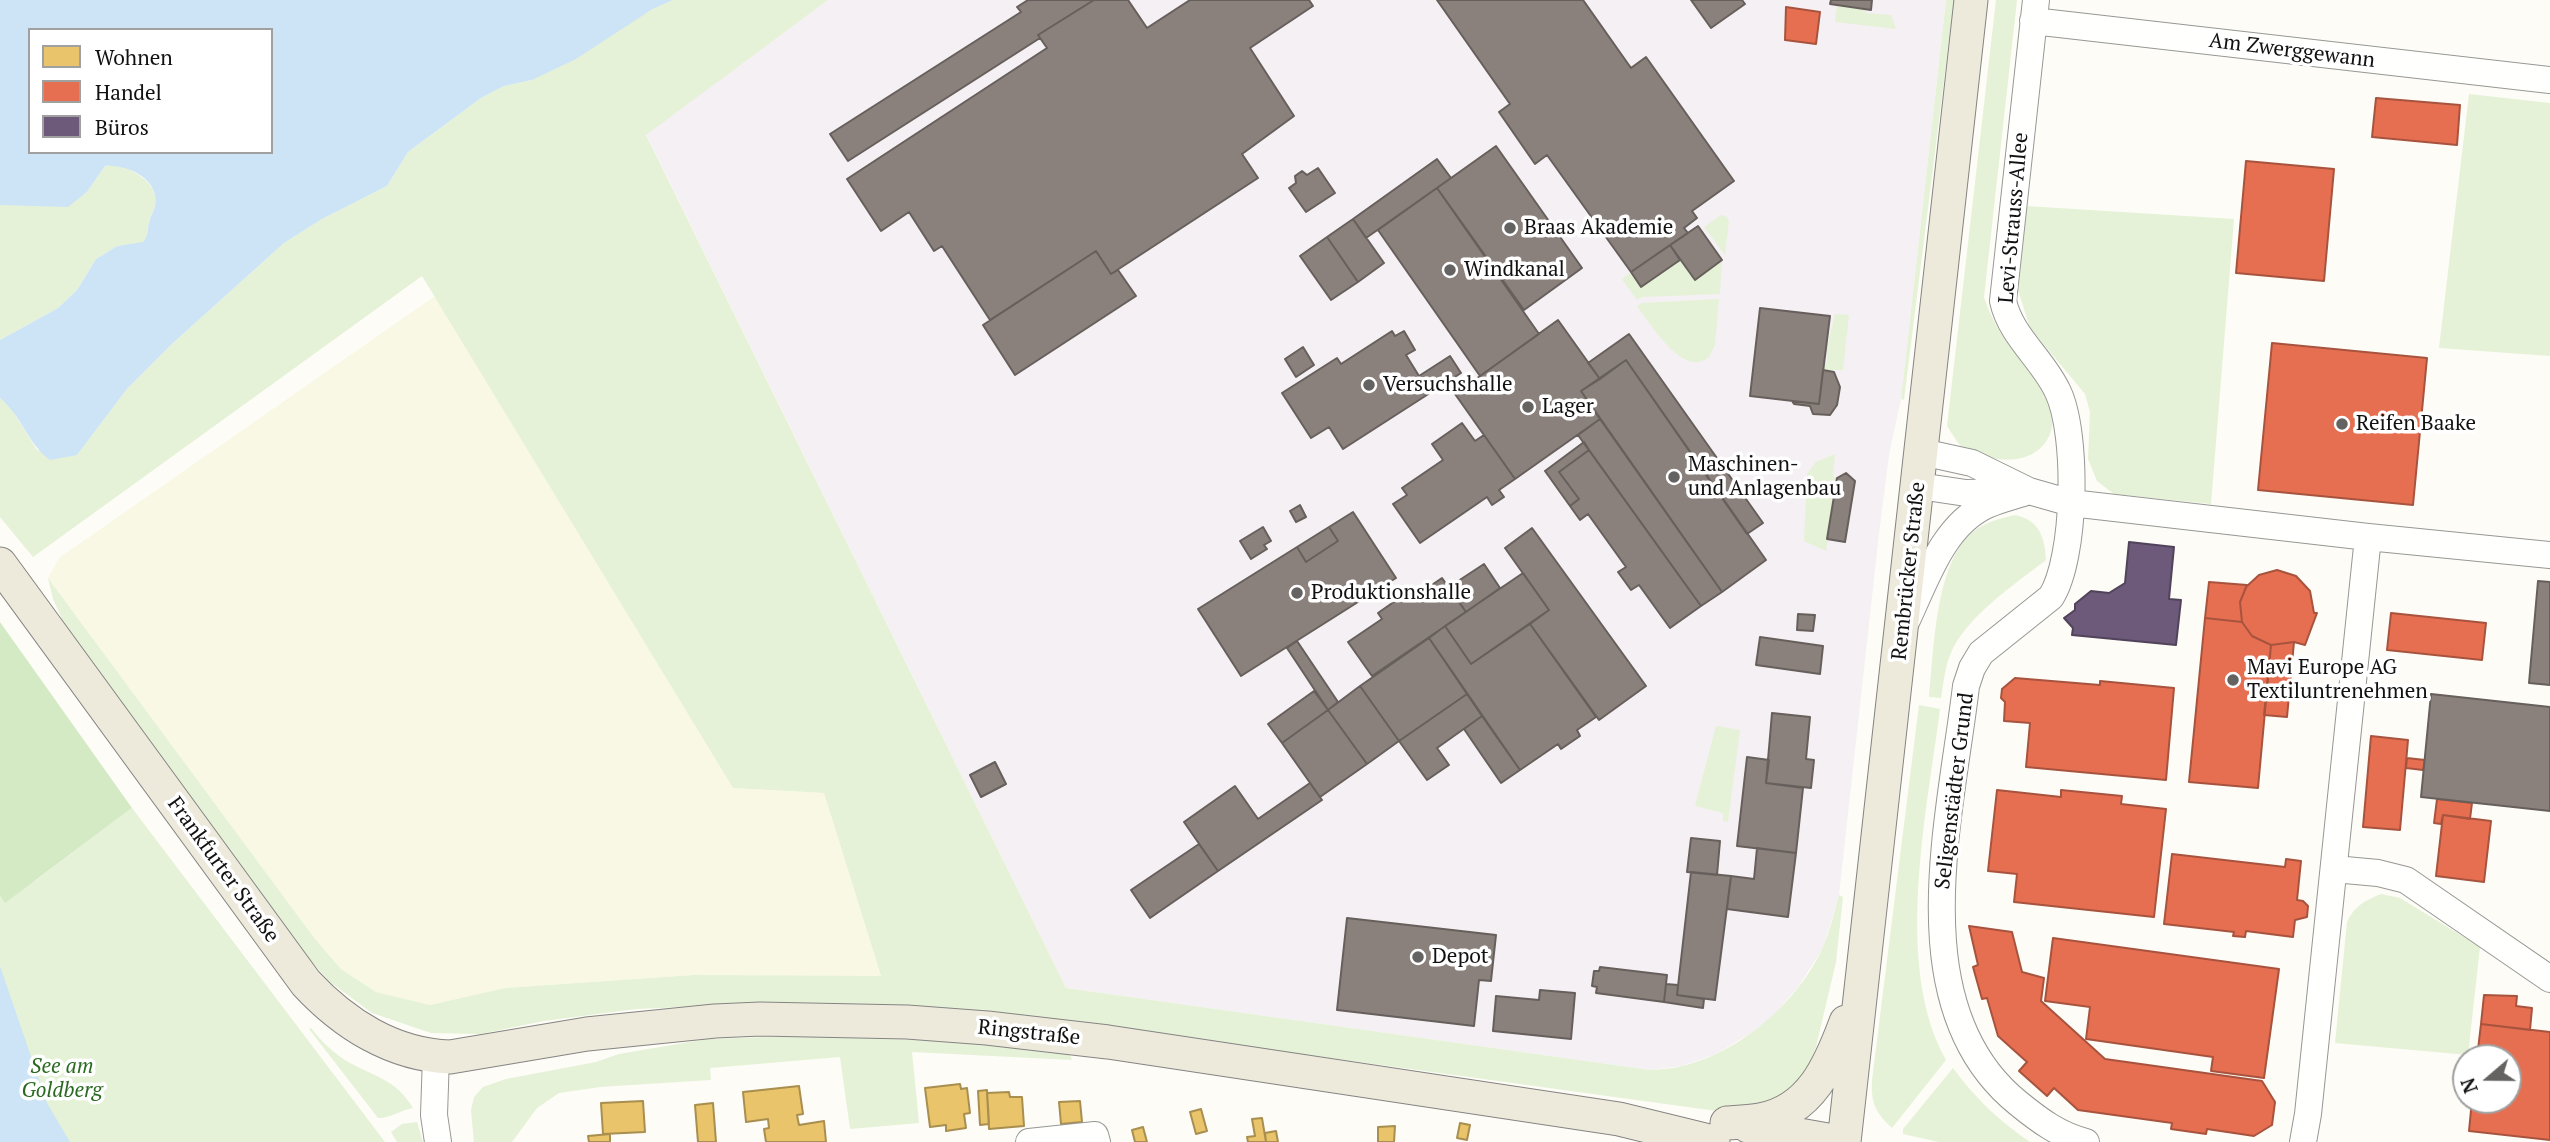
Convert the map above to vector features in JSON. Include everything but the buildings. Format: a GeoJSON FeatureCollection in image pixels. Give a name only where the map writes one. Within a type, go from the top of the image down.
{"type":"FeatureCollection","features":[{"type":"Feature","properties":{"kind":"main road","name":"Rembrücker Straße"},"geometry":{"type":"LineString","coordinates":[[1844,1142],[1972,0]]}},
{"type":"Feature","properties":{"kind":"main road","name":"Frankfurter Straße"},"geometry":{"type":"LineString","coordinates":[[0,564],[306,982],[340,1015],[364,1032],[407,1050],[436,1056]]}},
{"type":"Feature","properties":{"kind":"main road"},"geometry":{"type":"LineString","coordinates":[[1720,1132],[1781,1114],[1808,1096],[1832,1059],[1849,1016],[1863,966]]}},
{"type":"Feature","properties":{"kind":"main road","name":"Ringstraße"},"geometry":{"type":"LineString","coordinates":[[436,1056],[475,1054],[587,1034],[715,1021],[760,1018],[907,1022],[1108,1042],[1619,1119],[1720,1132],[1839,1142]]}},
{"type":"Feature","properties":{"kind":"street","name":"Am Zwerggewann"},"geometry":{"type":"LineString","coordinates":[[2034,11],[2550,80]]}},
{"type":"Feature","properties":{"kind":"street","name":"Levi-Strauss-Allee"},"geometry":{"type":"LineString","coordinates":[[2034,11],[2003,301],[2006,314],[2015,330],[2046,372],[2064,407],[2068,428],[2071,502]]}},
{"type":"Feature","properties":{"kind":"street"},"geometry":{"type":"LineString","coordinates":[[1922,452],[1972,463],[2029,491],[2071,502],[2368,537],[2550,555]]}},
{"type":"Feature","properties":{"kind":"street"},"geometry":{"type":"LineString","coordinates":[[1919,486],[1966,493],[2029,491]]}},
{"type":"Feature","properties":{"kind":"street"},"geometry":{"type":"LineString","coordinates":[[1903,630],[1946,541],[1959,525],[1986,506],[2029,491]]}},
{"type":"Feature","properties":{"kind":"street","name":"Seligenstädter Grund"},"geometry":{"type":"LineString","coordinates":[[2071,502],[2066,552],[2059,584],[2051,597],[1981,653],[1966,686],[1942,895],[1947,974],[1954,1007],[1967,1041],[1990,1076],[2007,1094],[2059,1134],[2086,1142]]}},
{"type":"Feature","properties":{"kind":"street"},"geometry":{"type":"LineString","coordinates":[[2302,1142],[2307,1123],[2368,537]]}},
{"type":"Feature","properties":{"kind":"street"},"geometry":{"type":"LineString","coordinates":[[2334,869],[2378,873],[2406,880],[2550,979]]}},
{"type":"Feature","properties":{"kind":"street"},"geometry":{"type":"LineString","coordinates":[[436,1056],[435,1115],[438,1142]]}},
{"type":"Feature","properties":{"kind":"street"},"geometry":{"type":"LineString","coordinates":[[1029,1142],[1096,1139]]}},
{"type":"Feature","properties":{"kind":"shaded area"},"geometry":{"type":"Polygon","coordinates":[[[828,0],[1946,0],[1901,399],[1889,455],[1879,534],[1839,895],[1823,948],[1798,987],[1766,1024],[1716,1054],[1682,1066],[1650,1070],[1066,988],[646,134],[828,0]]]}},
{"type":"Feature","properties":{"kind":"green space"},"geometry":{"type":"Polygon","coordinates":[[[673,0],[828,0],[646,135],[1066,988],[1650,1070],[1670,1068],[1725,1050],[1746,1037],[1783,1005],[1799,987],[1823,947],[1839,895],[1843,897],[1836,962],[1816,1047],[1805,1074],[1779,1101],[1724,1112],[1082,1024],[752,1004],[636,1009],[544,1021],[480,1034],[431,1033],[372,1013],[330,982],[302,951],[68,632],[53,599],[48,578],[315,939],[341,969],[376,992],[430,1005],[505,988],[694,975],[881,976],[824,793],[733,788],[422,276],[33,557],[0,517],[0,398],[9,405],[37,450],[77,455],[127,389],[173,343],[284,243],[322,219],[387,186],[408,152],[481,98],[504,86],[532,80],[651,10],[673,0]]]}},
{"type":"Feature","properties":{"kind":"green space"},"geometry":{"type":"Polygon","coordinates":[[[1946,0],[1954,0],[1904,400],[1901,399],[1946,0]]]}},
{"type":"Feature","properties":{"kind":"green space"},"geometry":{"type":"Polygon","coordinates":[[[1996,0],[2017,0],[1984,297],[2005,340],[2047,392],[2053,421],[2045,443],[2037,451],[2015,459],[1988,457],[1966,450],[1947,426],[1996,0]]]}},
{"type":"Feature","properties":{"kind":"green space"},"geometry":{"type":"Polygon","coordinates":[[[1837,5],[1865,8],[1866,13],[1891,15],[1896,29],[1835,22],[1837,5]]]}},
{"type":"Feature","properties":{"kind":"green space"},"geometry":{"type":"Polygon","coordinates":[[[2469,94],[2550,103],[2550,356],[2439,348],[2469,94]]]}},
{"type":"Feature","properties":{"kind":"green space"},"geometry":{"type":"Polygon","coordinates":[[[120,165],[145,180],[155,197],[143,243],[117,246],[96,259],[77,290],[58,308],[0,340],[0,205],[68,206],[87,192],[105,166],[120,165]]]}},
{"type":"Feature","properties":{"kind":"green space"},"geometry":{"type":"Polygon","coordinates":[[[2026,206],[2234,219],[2211,504],[2114,494],[2097,481],[2088,459],[2090,412],[2085,394],[2030,328],[2017,287],[2026,206]]]}},
{"type":"Feature","properties":{"kind":"green space"},"geometry":{"type":"Polygon","coordinates":[[[1721,215],[1726,216],[1729,221],[1725,255],[1704,227],[1721,215]]]}},
{"type":"Feature","properties":{"kind":"green space"},"geometry":{"type":"Polygon","coordinates":[[[1680,260],[1695,280],[1722,260],[1720,294],[1642,297],[1637,300],[1622,279],[1631,272],[1641,287],[1680,260]]]}},
{"type":"Feature","properties":{"kind":"green space"},"geometry":{"type":"Polygon","coordinates":[[[435,296],[733,788],[824,793],[881,977],[694,975],[505,988],[430,1005],[376,992],[341,969],[315,939],[48,578],[59,558],[435,296]]]}},
{"type":"Feature","properties":{"kind":"green space"},"geometry":{"type":"Polygon","coordinates":[[[1719,299],[1715,345],[1709,357],[1699,362],[1681,357],[1672,350],[1637,306],[1642,303],[1719,299]]]}},
{"type":"Feature","properties":{"kind":"green space"},"geometry":{"type":"Polygon","coordinates":[[[1835,314],[1849,315],[1843,370],[1823,370],[1827,363],[1827,348],[1835,314]]]}},
{"type":"Feature","properties":{"kind":"green space"},"geometry":{"type":"Polygon","coordinates":[[[1835,454],[1833,477],[1837,478],[1826,551],[1804,541],[1807,474],[1816,462],[1835,454]]]}},
{"type":"Feature","properties":{"kind":"green space"},"geometry":{"type":"Polygon","coordinates":[[[2015,515],[2035,525],[2042,537],[2046,560],[1992,603],[1967,628],[1950,655],[1941,698],[1929,697],[1935,632],[1951,563],[1961,545],[1974,531],[2015,515]]]}},
{"type":"Feature","properties":{"kind":"green space"},"geometry":{"type":"Polygon","coordinates":[[[0,622],[132,808],[5,903],[0,895],[0,622]]]}},
{"type":"Feature","properties":{"kind":"green space"},"geometry":{"type":"Polygon","coordinates":[[[1919,705],[1940,709],[1922,841],[1917,935],[1921,980],[1930,1022],[1946,1060],[1892,1128],[1875,1107],[1872,1080],[1919,705]]]}},
{"type":"Feature","properties":{"kind":"green space"},"geometry":{"type":"Polygon","coordinates":[[[1716,726],[1740,730],[1728,822],[1723,821],[1723,813],[1695,806],[1716,726]]]}},
{"type":"Feature","properties":{"kind":"green space"},"geometry":{"type":"Polygon","coordinates":[[[132,808],[385,1142],[0,1142],[0,811],[35,881],[132,808]]]}},
{"type":"Feature","properties":{"kind":"green space"},"geometry":{"type":"Polygon","coordinates":[[[2381,894],[2400,898],[2480,947],[2469,1044],[2452,1044],[2452,1054],[2335,1043],[2347,922],[2361,904],[2381,894]]]}},
{"type":"Feature","properties":{"kind":"green space"},"geometry":{"type":"Polygon","coordinates":[[[309,1029],[340,1057],[393,1085],[413,1108],[378,1118],[309,1029]]]}},
{"type":"Feature","properties":{"kind":"green space"},"geometry":{"type":"Polygon","coordinates":[[[833,1035],[981,1044],[1070,1054],[1072,1060],[912,1052],[919,1123],[850,1129],[840,1057],[710,1068],[711,1080],[600,1087],[559,1093],[537,1108],[512,1142],[474,1142],[471,1110],[474,1097],[483,1087],[506,1079],[596,1062],[619,1054],[707,1039],[833,1035]]]}},
{"type":"Feature","properties":{"kind":"green space"},"geometry":{"type":"Polygon","coordinates":[[[1953,1068],[1988,1108],[2030,1142],[1939,1142],[1903,1134],[1903,1129],[1953,1068]]]}},
{"type":"Feature","properties":{"kind":"green space"},"geometry":{"type":"Polygon","coordinates":[[[417,1122],[423,1142],[397,1142],[391,1132],[402,1124],[417,1122]]]}},
{"type":"Feature","properties":{"kind":"water"},"geometry":{"type":"Polygon","coordinates":[[[0,0],[673,0],[651,10],[576,59],[532,80],[504,86],[481,98],[408,152],[387,186],[322,219],[284,243],[173,343],[127,389],[77,455],[50,460],[36,446],[8,405],[0,398],[0,340],[58,308],[77,290],[96,259],[117,246],[143,242],[155,206],[155,196],[147,181],[140,175],[123,168],[105,166],[87,192],[68,207],[0,205],[0,0]]]}},
{"type":"Feature","properties":{"kind":"water","name":"See am Goldberg"},"geometry":{"type":"Polygon","coordinates":[[[0,966],[47,1103],[70,1142],[0,1142],[0,966]]]}},
{"type":"Feature","properties":{"kind":"place","name":"Braas Akademie"},"geometry":{"type":"Point","coordinates":[1510,228]}},
{"type":"Feature","properties":{"kind":"place","name":"Windkanal"},"geometry":{"type":"Point","coordinates":[1450,270]}},
{"type":"Feature","properties":{"kind":"place","name":"Versuchshalle"},"geometry":{"type":"Point","coordinates":[1369,385]}},
{"type":"Feature","properties":{"kind":"place","name":"Lager"},"geometry":{"type":"Point","coordinates":[1528,407]}},
{"type":"Feature","properties":{"kind":"place","name":"Reifen Baake"},"geometry":{"type":"Point","coordinates":[2342,424]}},
{"type":"Feature","properties":{"kind":"place","name":"Maschinen- und Anlagenbau"},"geometry":{"type":"Point","coordinates":[1674,477]}},
{"type":"Feature","properties":{"kind":"place","name":"Produktionshalle"},"geometry":{"type":"Point","coordinates":[1297,593]}},
{"type":"Feature","properties":{"kind":"place","name":"Mavi Europe AG Textiluntrenehmen"},"geometry":{"type":"Point","coordinates":[2233,680]}},
{"type":"Feature","properties":{"kind":"place","name":"Depot"},"geometry":{"type":"Point","coordinates":[1418,957]}}]}
